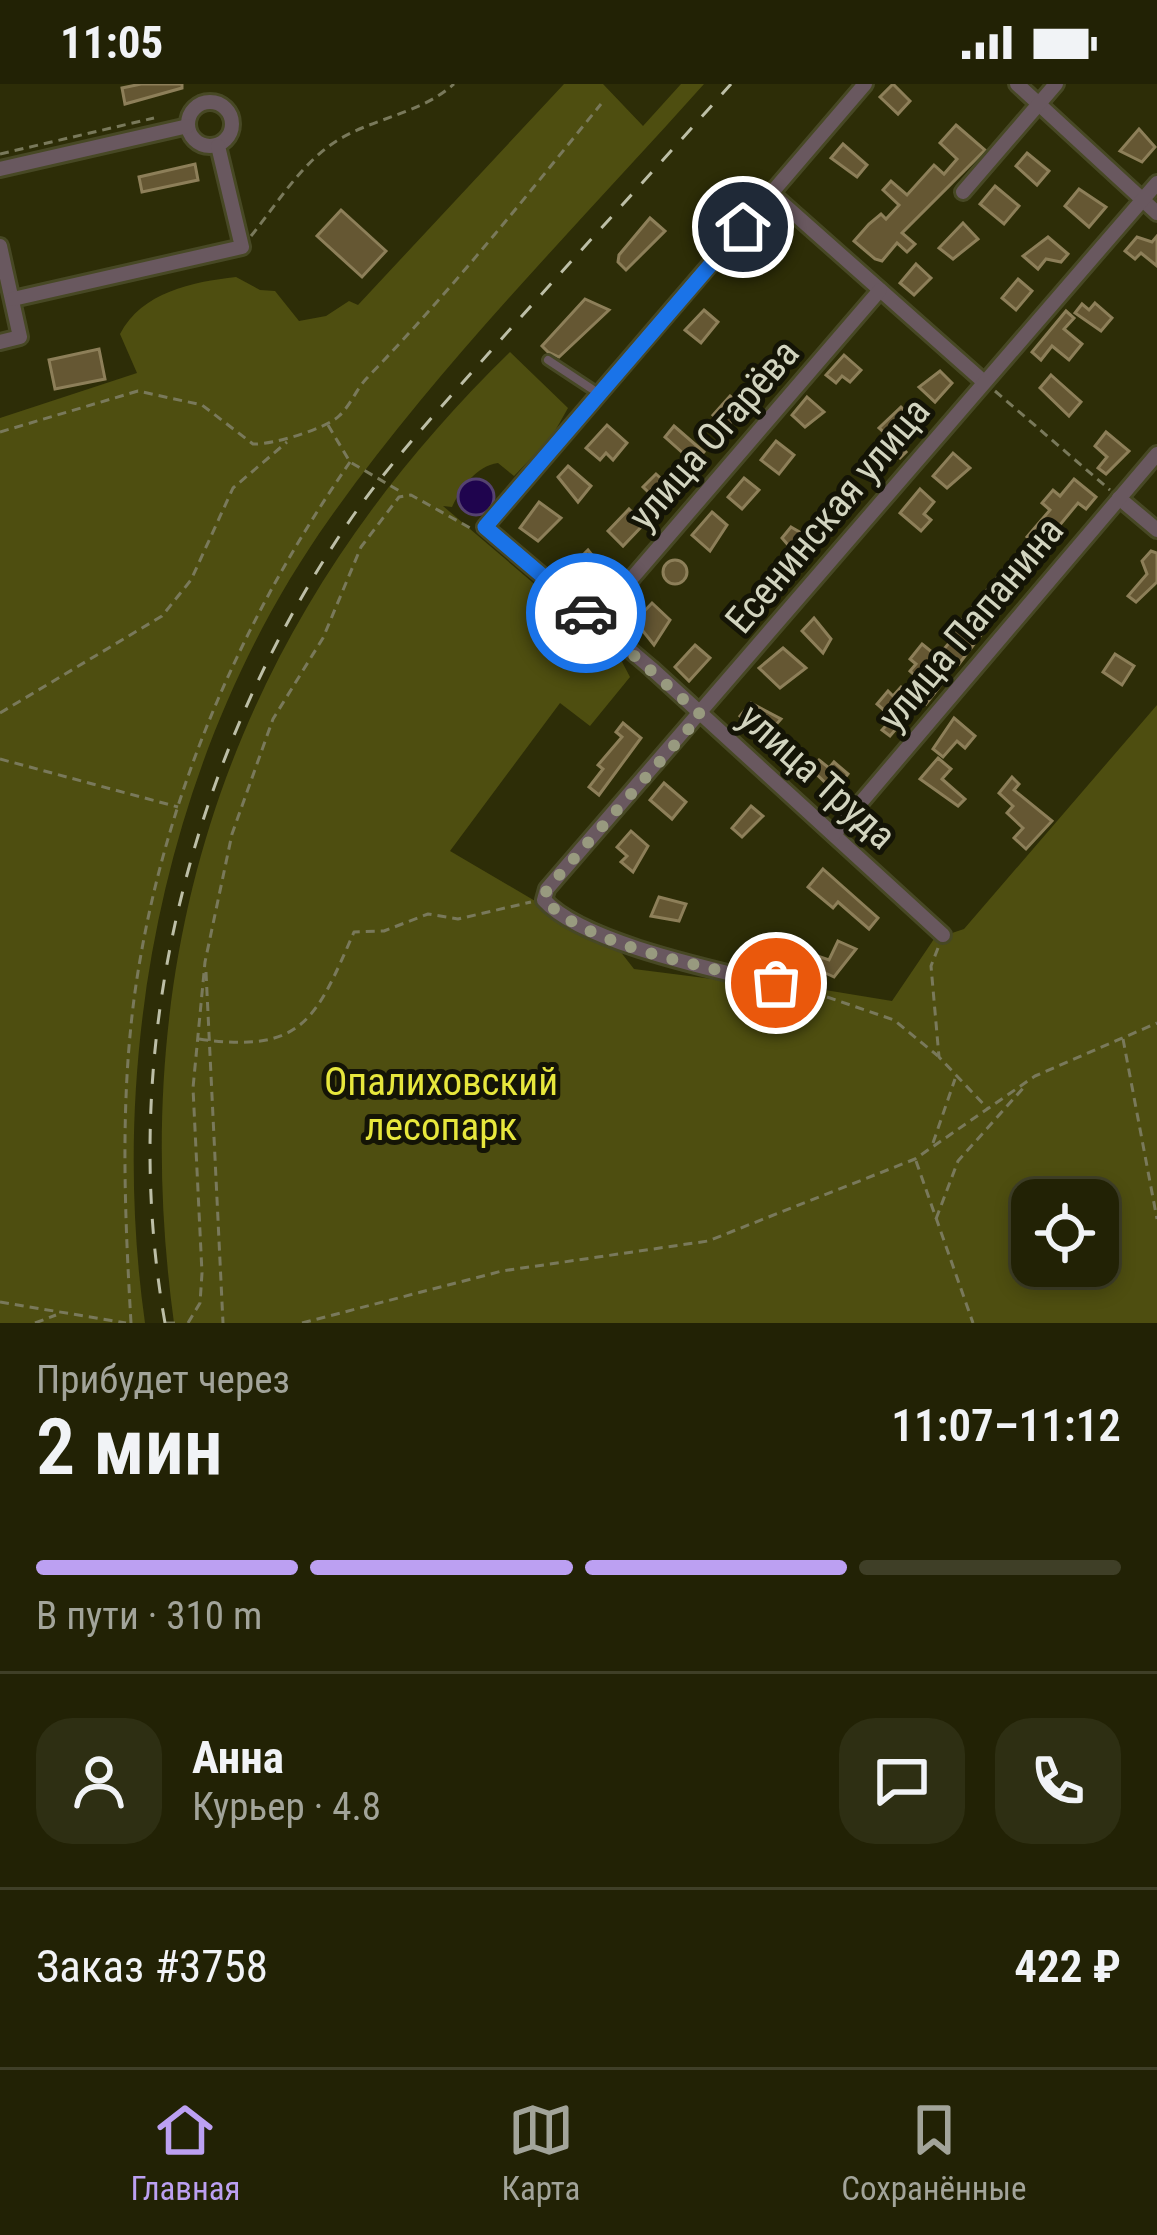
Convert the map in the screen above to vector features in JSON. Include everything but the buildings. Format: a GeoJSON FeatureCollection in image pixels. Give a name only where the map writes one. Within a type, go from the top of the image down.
{"type":"FeatureCollection","features":[{"type":"Feature","properties":{"kind":"street"},"geometry":{"type":"LineString","coordinates":[[202,84],[206,102]]}},
{"type":"Feature","properties":{"kind":"street"},"geometry":{"type":"LineString","coordinates":[[485,527],[865,84]]}},
{"type":"Feature","properties":{"kind":"street"},"geometry":{"type":"LineString","coordinates":[[1017,84],[1157,213]]}},
{"type":"Feature","properties":{"kind":"street"},"geometry":{"type":"LineString","coordinates":[[963,192],[1056,84]]}},
{"type":"Feature","properties":{"kind":"street"},"geometry":{"type":"LineString","coordinates":[[13,299],[242,247],[218,146],[232,125],[219,104],[206,102],[189,116],[188,127],[204,146],[218,146]]}},
{"type":"Feature","properties":{"kind":"street"},"geometry":{"type":"LineString","coordinates":[[0,169],[188,127]]}},
{"type":"Feature","properties":{"kind":"street","name":"Есенинская улица"},"geometry":{"type":"LineString","coordinates":[[546,894],[1157,183]]}},
{"type":"Feature","properties":{"kind":"street"},"geometry":{"type":"LineString","coordinates":[[772,194],[984,382]]}},
{"type":"Feature","properties":{"kind":"street"},"geometry":{"type":"LineString","coordinates":[[0,246],[20,338],[0,342]]}},
{"type":"Feature","properties":{"kind":"street","name":"улица Огарёва"},"geometry":{"type":"LineString","coordinates":[[596,620],[880,290]]}},
{"type":"Feature","properties":{"kind":"street","name":"улица Папанина"},"geometry":{"type":"LineString","coordinates":[[834,834],[1157,454]]}},
{"type":"Feature","properties":{"kind":"street"},"geometry":{"type":"LineString","coordinates":[[1119,498],[1157,530]]}},
{"type":"Feature","properties":{"kind":"street","name":"улица Труда"},"geometry":{"type":"LineString","coordinates":[[485,527],[596,620],[943,935]]}},
{"type":"Feature","properties":{"kind":"street"},"geometry":{"type":"LineString","coordinates":[[546,894],[554,910],[622,943],[814,994]]}},
{"type":"Feature","properties":{"kind":"lane"},"geometry":{"type":"LineString","coordinates":[[548,360],[599,394]]}},
{"type":"Feature","properties":{"kind":"path"},"geometry":{"type":"LineString","coordinates":[[242,247],[318,155],[341,138],[434,102],[454,84]]}},
{"type":"Feature","properties":{"kind":"path"},"geometry":{"type":"LineString","coordinates":[[0,432],[138,391],[202,405],[253,444],[284,441],[341,416],[357,389],[410,333],[601,104]]}},
{"type":"Feature","properties":{"kind":"path"},"geometry":{"type":"LineString","coordinates":[[0,154],[154,118]]}},
{"type":"Feature","properties":{"kind":"path"},"geometry":{"type":"LineString","coordinates":[[984,382],[1119,498]]}},
{"type":"Feature","properties":{"kind":"path"},"geometry":{"type":"LineString","coordinates":[[328,423],[350,462],[467,530],[485,527]]}},
{"type":"Feature","properties":{"kind":"path"},"geometry":{"type":"LineString","coordinates":[[0,713],[162,616],[191,580],[233,488],[298,433]]}},
{"type":"Feature","properties":{"kind":"path"},"geometry":{"type":"LineString","coordinates":[[0,1302],[129,1323],[126,1122],[139,961],[178,807],[209,714],[244,638],[299,535],[350,462]]}},
{"type":"Feature","properties":{"kind":"path"},"geometry":{"type":"LineString","coordinates":[[188,1323],[200,1303],[202,1273],[193,1088],[205,962],[232,834],[273,719],[322,638],[361,547],[405,494]]}},
{"type":"Feature","properties":{"kind":"path"},"geometry":{"type":"LineString","coordinates":[[0,759],[178,807]]}},
{"type":"Feature","properties":{"kind":"path"},"geometry":{"type":"LineString","coordinates":[[200,1040],[251,1047],[296,1032],[327,992],[354,932],[385,931],[428,914],[458,919],[546,894]]}},
{"type":"Feature","properties":{"kind":"path"},"geometry":{"type":"LineString","coordinates":[[939,1057],[931,966],[943,935]]}},
{"type":"Feature","properties":{"kind":"path"},"geometry":{"type":"LineString","coordinates":[[205,962],[223,1323]]}},
{"type":"Feature","properties":{"kind":"path"},"geometry":{"type":"LineString","coordinates":[[814,994],[872,1008],[939,1057],[988,1109]]}},
{"type":"Feature","properties":{"kind":"path"},"geometry":{"type":"LineString","coordinates":[[302,1323],[502,1271],[708,1240],[915,1159],[1035,1076],[1157,1023]]}},
{"type":"Feature","properties":{"kind":"path"},"geometry":{"type":"LineString","coordinates":[[1123,1038],[1157,1219]]}},
{"type":"Feature","properties":{"kind":"path"},"geometry":{"type":"LineString","coordinates":[[937,1219],[958,1161],[1035,1076]]}},
{"type":"Feature","properties":{"kind":"path"},"geometry":{"type":"LineString","coordinates":[[931,1147],[956,1077]]}},
{"type":"Feature","properties":{"kind":"path"},"geometry":{"type":"LineString","coordinates":[[915,1159],[973,1323]]}},
{"type":"Feature","properties":{"kind":"path"},"geometry":{"type":"LineString","coordinates":[[35,1323],[58,1315]]}},
{"type":"Feature","properties":{"kind":"path"},"geometry":{"type":"LineString","coordinates":[[166,1323],[180,1323]]}},
{"type":"Feature","properties":{"kind":"green space"},"geometry":{"type":"Polygon","coordinates":[[[564,84],[603,84],[643,126],[681,84],[704,84],[463,350],[372,461],[274,607],[227,701],[190,800],[162,903],[144,1008],[135,1113],[135,1219],[145,1323],[0,1323],[0,418],[137,373],[120,334],[141,308],[186,286],[236,277],[260,290],[275,291],[299,321],[326,316],[349,301],[358,305],[564,84]]]}},
{"type":"Feature","properties":{"kind":"green space","name":"Опалиховский лесопарк"},"geometry":{"type":"Polygon","coordinates":[[[510,352],[568,408],[551,438],[514,476],[498,463],[490,465],[470,479],[452,507],[443,506],[619,656],[630,677],[590,726],[560,703],[450,851],[620,951],[634,969],[744,983],[793,1001],[813,999],[819,989],[892,1001],[934,939],[964,929],[1157,705],[1157,1323],[174,1323],[162,1183],[166,1049],[185,920],[220,796],[270,677],[335,563],[415,455],[510,352]]]}},
{"type":"Feature","properties":{"kind":"shaded area"},"geometry":{"type":"Polygon","coordinates":[[[476,479],[488,485],[494,497],[488,509],[476,515],[464,509],[458,497],[464,485],[476,479]]]}},
{"type":"Feature","properties":{"kind":"railway"},"geometry":{"type":"LineString","coordinates":[[165,1323],[152,1219],[151,1115],[159,1012],[178,909],[207,809],[244,711],[290,618],[377,483],[731,84]]}},
{"type":"Feature","properties":{"kind":"way so far"},"geometry":{"type":"LineString","coordinates":[[586,613],[701,715],[547,889],[544,899],[554,910],[622,943],[776,983]]}},
{"type":"Feature","properties":{"kind":"route"},"geometry":{"type":"LineString","coordinates":[[586,613],[488,535],[485,527],[743,227]]}}]}
